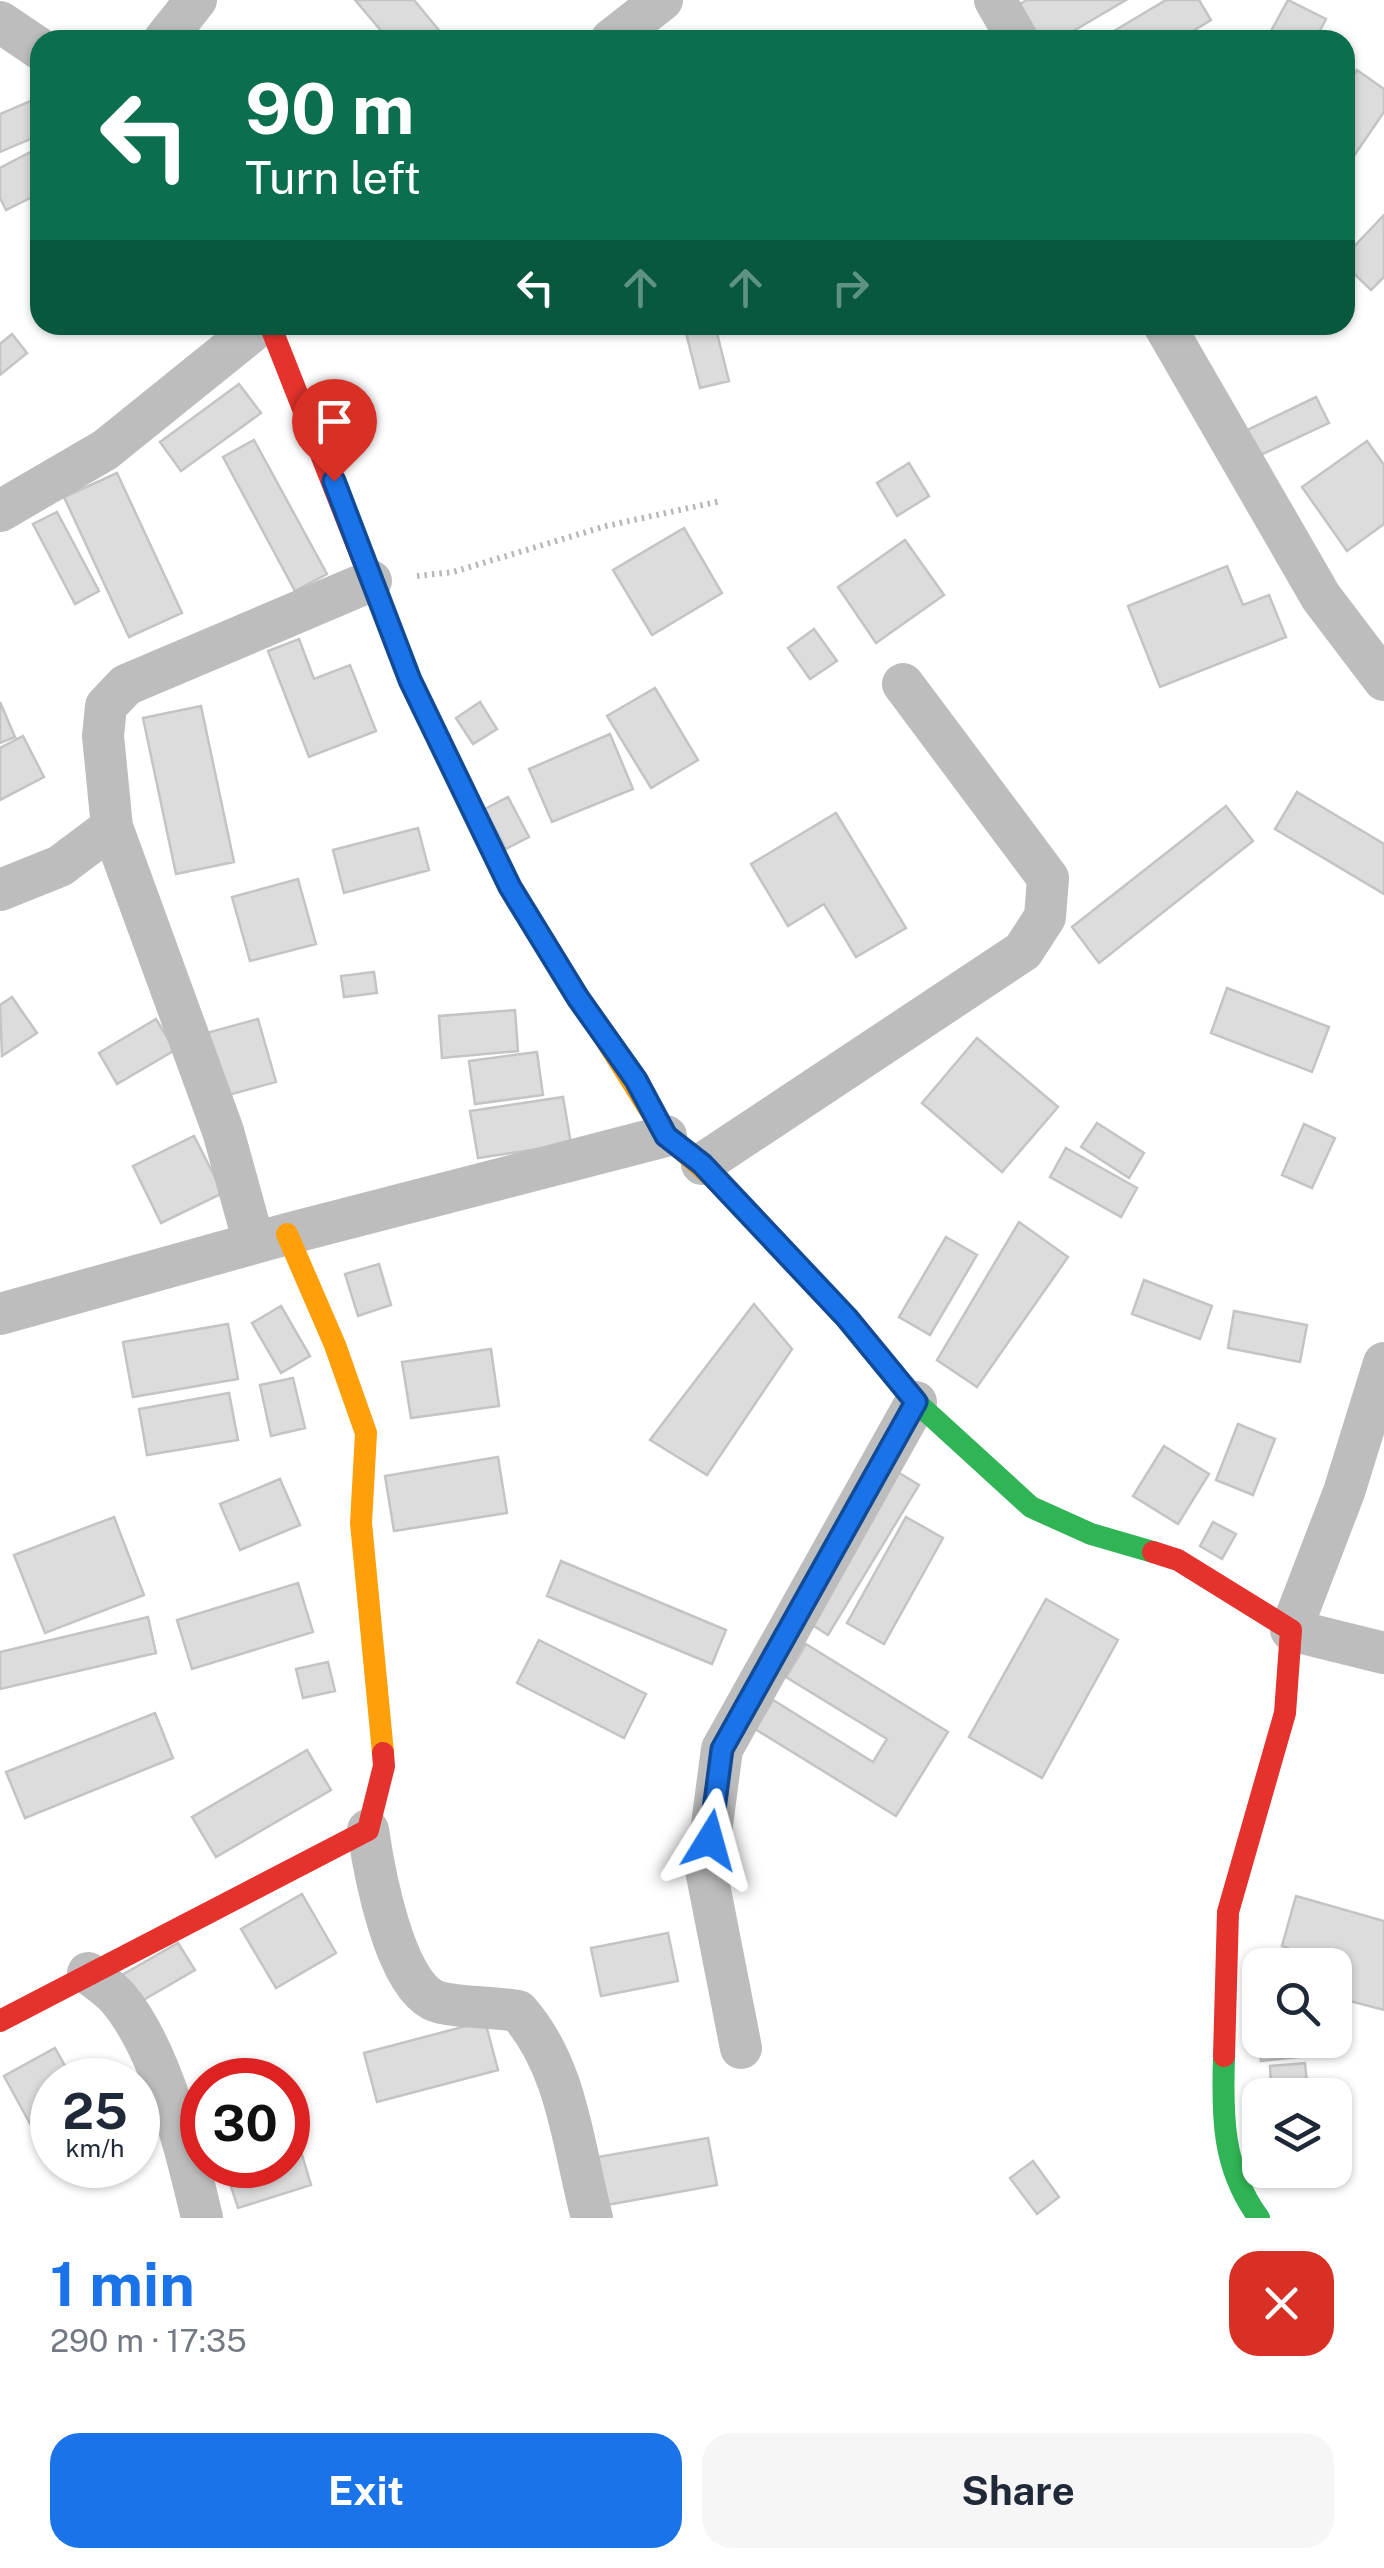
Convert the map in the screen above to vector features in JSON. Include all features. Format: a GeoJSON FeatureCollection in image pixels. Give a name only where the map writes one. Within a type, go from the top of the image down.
{"type":"FeatureCollection","features":[{"type":"Feature","properties":{"kind":"street"},"geometry":{"type":"LineString","coordinates":[[172,30],[196,0]]}},
{"type":"Feature","properties":{"kind":"street"},"geometry":{"type":"LineString","coordinates":[[624,30],[662,0]]}},
{"type":"Feature","properties":{"kind":"street"},"geometry":{"type":"LineString","coordinates":[[995,0],[1012,30]]}},
{"type":"Feature","properties":{"kind":"street"},"geometry":{"type":"LineString","coordinates":[[0,22],[30,42]]}},
{"type":"Feature","properties":{"kind":"street"},"geometry":{"type":"LineString","coordinates":[[0,511],[104,450],[248,335]]}},
{"type":"Feature","properties":{"kind":"street"},"geometry":{"type":"LineString","coordinates":[[274,335],[410,680],[510,887],[578,998],[636,1080],[666,1136],[702,1164],[847,1318],[916,1402],[1030,1506],[1091,1534],[1178,1560],[1291,1630],[1384,1654]]}},
{"type":"Feature","properties":{"kind":"street"},"geometry":{"type":"LineString","coordinates":[[1170,335],[1236,442],[1321,597],[1384,680]]}},
{"type":"Feature","properties":{"kind":"street"},"geometry":{"type":"LineString","coordinates":[[371,581],[126,685],[106,706],[102,736],[112,827],[223,1131],[271,1238],[335,1345],[366,1433],[362,1523],[384,1766],[368,1830],[375,1872],[408,1976],[434,2001],[518,2011],[539,2034],[573,2125],[592,2218]]}},
{"type":"Feature","properties":{"kind":"street"},"geometry":{"type":"LineString","coordinates":[[702,1164],[1023,951],[1045,917],[1048,878],[903,684]]}},
{"type":"Feature","properties":{"kind":"street"},"geometry":{"type":"LineString","coordinates":[[0,890],[60,866],[112,827]]}},
{"type":"Feature","properties":{"kind":"street"},"geometry":{"type":"LineString","coordinates":[[0,1314],[271,1238],[666,1136]]}},
{"type":"Feature","properties":{"kind":"street"},"geometry":{"type":"LineString","coordinates":[[1260,2218],[1248,2203],[1222,2132],[1228,1912],[1285,1713],[1291,1630],[1344,1492],[1384,1362]]}},
{"type":"Feature","properties":{"kind":"street"},"geometry":{"type":"LineString","coordinates":[[742,2048],[706,1870],[722,1749],[916,1402]]}},
{"type":"Feature","properties":{"kind":"street"},"geometry":{"type":"LineString","coordinates":[[0,2021],[368,1830]]}},
{"type":"Feature","properties":{"kind":"street"},"geometry":{"type":"LineString","coordinates":[[88,1973],[119,1998],[148,2051],[183,2138],[202,2218]]}},
{"type":"Feature","properties":{"kind":"path"},"geometry":{"type":"LineString","coordinates":[[371,581],[453,572],[606,526],[721,501]]}},
{"type":"Feature","properties":{"kind":"building"},"geometry":{"type":"Polygon","coordinates":[[[355,0],[414,0],[439,30],[380,30],[355,0]]]}},
{"type":"Feature","properties":{"kind":"building"},"geometry":{"type":"Polygon","coordinates":[[[1027,0],[1126,0],[1075,30],[1019,30],[1008,11],[1027,0]]]}},
{"type":"Feature","properties":{"kind":"building"},"geometry":{"type":"Polygon","coordinates":[[[1166,0],[1199,0],[1211,20],[1194,30],[1116,30],[1166,0]]]}},
{"type":"Feature","properties":{"kind":"building"},"geometry":{"type":"Polygon","coordinates":[[[1288,0],[1326,19],[1320,30],[1272,30],[1288,0]]]}},
{"type":"Feature","properties":{"kind":"building"},"geometry":{"type":"Polygon","coordinates":[[[1357,70],[1384,89],[1384,112],[1355,154],[1357,70]]]}},
{"type":"Feature","properties":{"kind":"building"},"geometry":{"type":"Polygon","coordinates":[[[30,101],[30,139],[0,152],[0,114],[30,101]]]}},
{"type":"Feature","properties":{"kind":"building"},"geometry":{"type":"Polygon","coordinates":[[[30,152],[30,198],[6,210],[0,198],[0,168],[30,152]]]}},
{"type":"Feature","properties":{"kind":"building"},"geometry":{"type":"Polygon","coordinates":[[[1384,215],[1384,277],[1371,290],[1355,275],[1355,245],[1384,215]]]}},
{"type":"Feature","properties":{"kind":"building"},"geometry":{"type":"Polygon","coordinates":[[[12,334],[27,353],[0,375],[0,344],[12,334]]]}},
{"type":"Feature","properties":{"kind":"building"},"geometry":{"type":"Polygon","coordinates":[[[687,335],[718,335],[729,381],[700,388],[687,335]]]}},
{"type":"Feature","properties":{"kind":"building"},"geometry":{"type":"Polygon","coordinates":[[[239,384],[261,413],[181,471],[160,442],[239,384]]]}},
{"type":"Feature","properties":{"kind":"building"},"geometry":{"type":"Polygon","coordinates":[[[1316,397],[1329,423],[1254,458],[1241,433],[1316,397]]]}},
{"type":"Feature","properties":{"kind":"building"},"geometry":{"type":"Polygon","coordinates":[[[254,440],[327,574],[295,591],[223,457],[254,440]]]}},
{"type":"Feature","properties":{"kind":"building"},"geometry":{"type":"Polygon","coordinates":[[[1367,441],[1384,465],[1384,524],[1347,551],[1302,487],[1367,441]]]}},
{"type":"Feature","properties":{"kind":"building"},"geometry":{"type":"Polygon","coordinates":[[[909,463],[929,496],[897,516],[877,483],[909,463]]]}},
{"type":"Feature","properties":{"kind":"building"},"geometry":{"type":"Polygon","coordinates":[[[117,473],[182,613],[129,637],[64,497],[117,473]]]}},
{"type":"Feature","properties":{"kind":"building"},"geometry":{"type":"Polygon","coordinates":[[[57,512],[99,591],[75,604],[33,524],[57,512]]]}},
{"type":"Feature","properties":{"kind":"building"},"geometry":{"type":"Polygon","coordinates":[[[684,528],[722,593],[652,635],[613,570],[684,528]]]}},
{"type":"Feature","properties":{"kind":"building"},"geometry":{"type":"Polygon","coordinates":[[[905,540],[944,595],[876,643],[838,587],[905,540]]]}},
{"type":"Feature","properties":{"kind":"building"},"geometry":{"type":"Polygon","coordinates":[[[1227,566],[1243,605],[1269,595],[1286,637],[1160,687],[1128,606],[1227,566]]]}},
{"type":"Feature","properties":{"kind":"building"},"geometry":{"type":"Polygon","coordinates":[[[814,629],[837,661],[810,679],[788,648],[814,629]]]}},
{"type":"Feature","properties":{"kind":"building"},"geometry":{"type":"Polygon","coordinates":[[[299,639],[314,679],[350,665],[376,731],[309,757],[268,651],[299,639]]]}},
{"type":"Feature","properties":{"kind":"building"},"geometry":{"type":"Polygon","coordinates":[[[655,688],[698,760],[651,788],[607,716],[655,688]]]}},
{"type":"Feature","properties":{"kind":"building"},"geometry":{"type":"Polygon","coordinates":[[[0,702],[15,737],[0,743],[0,702]]]}},
{"type":"Feature","properties":{"kind":"building"},"geometry":{"type":"Polygon","coordinates":[[[480,702],[497,729],[473,744],[456,718],[480,702]]]}},
{"type":"Feature","properties":{"kind":"building"},"geometry":{"type":"Polygon","coordinates":[[[201,706],[234,862],[176,874],[143,718],[201,706]]]}},
{"type":"Feature","properties":{"kind":"building"},"geometry":{"type":"Polygon","coordinates":[[[610,734],[633,789],[552,822],[529,769],[610,734]]]}},
{"type":"Feature","properties":{"kind":"building"},"geometry":{"type":"Polygon","coordinates":[[[23,736],[44,777],[0,800],[0,748],[23,736]]]}},
{"type":"Feature","properties":{"kind":"building"},"geometry":{"type":"Polygon","coordinates":[[[1297,792],[1384,844],[1384,894],[1275,829],[1297,792]]]}},
{"type":"Feature","properties":{"kind":"building"},"geometry":{"type":"Polygon","coordinates":[[[508,797],[529,837],[506,849],[485,809],[508,797]]]}},
{"type":"Feature","properties":{"kind":"building"},"geometry":{"type":"Polygon","coordinates":[[[1226,806],[1253,841],[1099,963],[1072,927],[1226,806]]]}},
{"type":"Feature","properties":{"kind":"building"},"geometry":{"type":"Polygon","coordinates":[[[836,813],[906,928],[856,957],[824,904],[788,926],[751,864],[836,813]]]}},
{"type":"Feature","properties":{"kind":"building"},"geometry":{"type":"Polygon","coordinates":[[[418,828],[429,870],[344,893],[333,850],[418,828]]]}},
{"type":"Feature","properties":{"kind":"building"},"geometry":{"type":"Polygon","coordinates":[[[298,879],[316,944],[250,961],[232,897],[298,879]]]}},
{"type":"Feature","properties":{"kind":"building"},"geometry":{"type":"Polygon","coordinates":[[[374,972],[377,993],[344,997],[341,976],[374,972]]]}},
{"type":"Feature","properties":{"kind":"building"},"geometry":{"type":"Polygon","coordinates":[[[1227,988],[1329,1027],[1312,1072],[1211,1033],[1227,988]]]}},
{"type":"Feature","properties":{"kind":"building"},"geometry":{"type":"Polygon","coordinates":[[[12,997],[37,1033],[2,1056],[0,1005],[12,997]]]}},
{"type":"Feature","properties":{"kind":"building"},"geometry":{"type":"Polygon","coordinates":[[[515,1010],[518,1051],[442,1058],[439,1016],[515,1010]]]}},
{"type":"Feature","properties":{"kind":"building"},"geometry":{"type":"Polygon","coordinates":[[[156,1019],[175,1050],[117,1084],[99,1053],[156,1019]]]}},
{"type":"Feature","properties":{"kind":"building"},"geometry":{"type":"Polygon","coordinates":[[[258,1019],[276,1082],[217,1098],[199,1035],[258,1019]]]}},
{"type":"Feature","properties":{"kind":"building"},"geometry":{"type":"Polygon","coordinates":[[[977,1038],[1058,1107],[1002,1172],[922,1103],[977,1038]]]}},
{"type":"Feature","properties":{"kind":"building"},"geometry":{"type":"Polygon","coordinates":[[[537,1052],[543,1095],[475,1104],[469,1061],[537,1052]]]}},
{"type":"Feature","properties":{"kind":"building"},"geometry":{"type":"Polygon","coordinates":[[[563,1097],[571,1144],[478,1158],[470,1111],[563,1097]]]}},
{"type":"Feature","properties":{"kind":"building"},"geometry":{"type":"Polygon","coordinates":[[[1097,1123],[1144,1153],[1129,1178],[1081,1147],[1097,1123]]]}},
{"type":"Feature","properties":{"kind":"building"},"geometry":{"type":"Polygon","coordinates":[[[1304,1124],[1335,1138],[1312,1188],[1282,1175],[1304,1124]]]}},
{"type":"Feature","properties":{"kind":"building"},"geometry":{"type":"Polygon","coordinates":[[[194,1136],[223,1193],[161,1223],[133,1166],[194,1136]]]}},
{"type":"Feature","properties":{"kind":"building"},"geometry":{"type":"Polygon","coordinates":[[[1066,1148],[1137,1188],[1121,1217],[1050,1177],[1066,1148]]]}},
{"type":"Feature","properties":{"kind":"building"},"geometry":{"type":"Polygon","coordinates":[[[1019,1222],[1068,1257],[977,1387],[937,1360],[1019,1222]]]}},
{"type":"Feature","properties":{"kind":"building"},"geometry":{"type":"Polygon","coordinates":[[[946,1237],[977,1255],[930,1335],[899,1317],[946,1237]]]}},
{"type":"Feature","properties":{"kind":"building"},"geometry":{"type":"Polygon","coordinates":[[[379,1264],[391,1305],[358,1316],[345,1274],[379,1264]]]}},
{"type":"Feature","properties":{"kind":"building"},"geometry":{"type":"Polygon","coordinates":[[[1144,1280],[1212,1306],[1200,1339],[1132,1314],[1144,1280]]]}},
{"type":"Feature","properties":{"kind":"building"},"geometry":{"type":"Polygon","coordinates":[[[754,1304],[792,1349],[707,1475],[650,1440],[754,1304]]]}},
{"type":"Feature","properties":{"kind":"building"},"geometry":{"type":"Polygon","coordinates":[[[281,1306],[310,1356],[281,1373],[252,1323],[281,1306]]]}},
{"type":"Feature","properties":{"kind":"building"},"geometry":{"type":"Polygon","coordinates":[[[1234,1311],[1307,1325],[1300,1362],[1228,1348],[1234,1311]]]}},
{"type":"Feature","properties":{"kind":"building"},"geometry":{"type":"Polygon","coordinates":[[[228,1324],[238,1379],[133,1397],[123,1342],[228,1324]]]}},
{"type":"Feature","properties":{"kind":"building"},"geometry":{"type":"Polygon","coordinates":[[[491,1349],[499,1406],[411,1418],[402,1362],[491,1349]]]}},
{"type":"Feature","properties":{"kind":"building"},"geometry":{"type":"Polygon","coordinates":[[[293,1378],[305,1428],[271,1436],[260,1385],[293,1378]]]}},
{"type":"Feature","properties":{"kind":"building"},"geometry":{"type":"Polygon","coordinates":[[[229,1393],[238,1440],[147,1455],[139,1409],[229,1393]]]}},
{"type":"Feature","properties":{"kind":"building"},"geometry":{"type":"Polygon","coordinates":[[[1238,1424],[1275,1439],[1253,1495],[1216,1480],[1238,1424]]]}},
{"type":"Feature","properties":{"kind":"building"},"geometry":{"type":"Polygon","coordinates":[[[1164,1446],[1209,1474],[1178,1524],[1133,1496],[1164,1446]]]}},
{"type":"Feature","properties":{"kind":"building"},"geometry":{"type":"Polygon","coordinates":[[[498,1457],[507,1513],[394,1531],[385,1476],[498,1457]]]}},
{"type":"Feature","properties":{"kind":"building"},"geometry":{"type":"Polygon","coordinates":[[[891,1468],[919,1485],[828,1635],[800,1617],[891,1468]]]}},
{"type":"Feature","properties":{"kind":"building"},"geometry":{"type":"Polygon","coordinates":[[[280,1479],[300,1525],[240,1550],[220,1504],[280,1479]]]}},
{"type":"Feature","properties":{"kind":"building"},"geometry":{"type":"Polygon","coordinates":[[[114,1517],[144,1595],[45,1633],[14,1555],[114,1517]]]}},
{"type":"Feature","properties":{"kind":"building"},"geometry":{"type":"Polygon","coordinates":[[[906,1517],[943,1538],[884,1644],[847,1623],[906,1517]]]}},
{"type":"Feature","properties":{"kind":"building"},"geometry":{"type":"Polygon","coordinates":[[[1213,1522],[1236,1534],[1222,1559],[1200,1546],[1213,1522]]]}},
{"type":"Feature","properties":{"kind":"building"},"geometry":{"type":"Polygon","coordinates":[[[561,1561],[726,1630],[712,1664],[547,1596],[561,1561]]]}},
{"type":"Feature","properties":{"kind":"building"},"geometry":{"type":"Polygon","coordinates":[[[298,1583],[313,1632],[192,1669],[177,1620],[298,1583]]]}},
{"type":"Feature","properties":{"kind":"building"},"geometry":{"type":"Polygon","coordinates":[[[1046,1599],[1118,1640],[1042,1778],[969,1737],[1046,1599]]]}},
{"type":"Feature","properties":{"kind":"building"},"geometry":{"type":"Polygon","coordinates":[[[148,1617],[156,1653],[0,1689],[0,1652],[148,1617]]]}},
{"type":"Feature","properties":{"kind":"building"},"geometry":{"type":"Polygon","coordinates":[[[539,1640],[646,1694],[624,1738],[517,1683],[539,1640]]]}},
{"type":"Feature","properties":{"kind":"building"},"geometry":{"type":"Polygon","coordinates":[[[806,1644],[948,1732],[896,1816],[755,1729],[773,1700],[873,1762],[887,1739],[786,1677],[806,1644]]]}},
{"type":"Feature","properties":{"kind":"building"},"geometry":{"type":"Polygon","coordinates":[[[328,1662],[335,1691],[303,1698],[296,1669],[328,1662]]]}},
{"type":"Feature","properties":{"kind":"building"},"geometry":{"type":"Polygon","coordinates":[[[155,1713],[173,1758],[25,1818],[6,1772],[155,1713]]]}},
{"type":"Feature","properties":{"kind":"building"},"geometry":{"type":"Polygon","coordinates":[[[307,1750],[331,1790],[216,1857],[192,1817],[307,1750]]]}},
{"type":"Feature","properties":{"kind":"building"},"geometry":{"type":"Polygon","coordinates":[[[302,1894],[336,1953],[276,1988],[241,1929],[302,1894]]]}},
{"type":"Feature","properties":{"kind":"building"},"geometry":{"type":"Polygon","coordinates":[[[1296,1896],[1384,1921],[1384,2010],[1352,2002],[1352,1948],[1282,1946],[1296,1896]]]}},
{"type":"Feature","properties":{"kind":"building"},"geometry":{"type":"Polygon","coordinates":[[[668,1933],[678,1981],[601,1996],[591,1948],[668,1933]]]}},
{"type":"Feature","properties":{"kind":"building"},"geometry":{"type":"Polygon","coordinates":[[[178,1943],[195,1970],[138,2003],[122,1975],[178,1943]]]}},
{"type":"Feature","properties":{"kind":"building"},"geometry":{"type":"Polygon","coordinates":[[[485,2021],[498,2070],[377,2102],[364,2053],[485,2021]]]}},
{"type":"Feature","properties":{"kind":"building"},"geometry":{"type":"Polygon","coordinates":[[[55,2048],[61,2058],[37,2058],[55,2048]]]}},
{"type":"Feature","properties":{"kind":"building"},"geometry":{"type":"Polygon","coordinates":[[[30,2062],[30,2124],[4,2076],[30,2062]]]}},
{"type":"Feature","properties":{"kind":"building"},"geometry":{"type":"Polygon","coordinates":[[[1305,2063],[1306,2078],[1271,2078],[1270,2066],[1305,2063]]]}},
{"type":"Feature","properties":{"kind":"building"},"geometry":{"type":"Polygon","coordinates":[[[708,2138],[717,2185],[607,2205],[598,2157],[708,2138]]]}},
{"type":"Feature","properties":{"kind":"building"},"geometry":{"type":"Polygon","coordinates":[[[1033,2161],[1059,2197],[1037,2214],[1010,2178],[1033,2161]]]}},
{"type":"Feature","properties":{"kind":"building"},"geometry":{"type":"Polygon","coordinates":[[[231,2188],[301,2188],[238,2208],[231,2188]]]}},
{"type":"Feature","properties":{"kind":"traffic: fast"},"geometry":{"type":"LineString","coordinates":[[726,1189],[847,1318],[916,1402],[1031,1507],[1091,1534],[1153,1552]]}},
{"type":"Feature","properties":{"kind":"traffic: fast"},"geometry":{"type":"LineString","coordinates":[[1224,2056],[1224,2120],[1231,2161],[1259,2218]]}},
{"type":"Feature","properties":{"kind":"traffic: slow"},"geometry":{"type":"LineString","coordinates":[[449,760],[510,887],[666,1136],[726,1189]]}},
{"type":"Feature","properties":{"kind":"traffic: slow"},"geometry":{"type":"LineString","coordinates":[[287,1234],[335,1345],[366,1433],[361,1523],[383,1753]]}},
{"type":"Feature","properties":{"kind":"traffic: jam"},"geometry":{"type":"LineString","coordinates":[[274,335],[410,680],[449,760]]}},
{"type":"Feature","properties":{"kind":"traffic: jam"},"geometry":{"type":"LineString","coordinates":[[1153,1552],[1178,1560],[1291,1630],[1285,1713],[1228,1912],[1224,2056]]}},
{"type":"Feature","properties":{"kind":"traffic: jam"},"geometry":{"type":"LineString","coordinates":[[0,2021],[368,1830],[384,1766],[383,1753]]}},
{"type":"Feature","properties":{"kind":"route"},"geometry":{"type":"LineString","coordinates":[[334,481],[410,680],[510,887],[578,998],[636,1080],[666,1136],[702,1164],[847,1318],[916,1402],[722,1749],[710,1840]]}}]}
